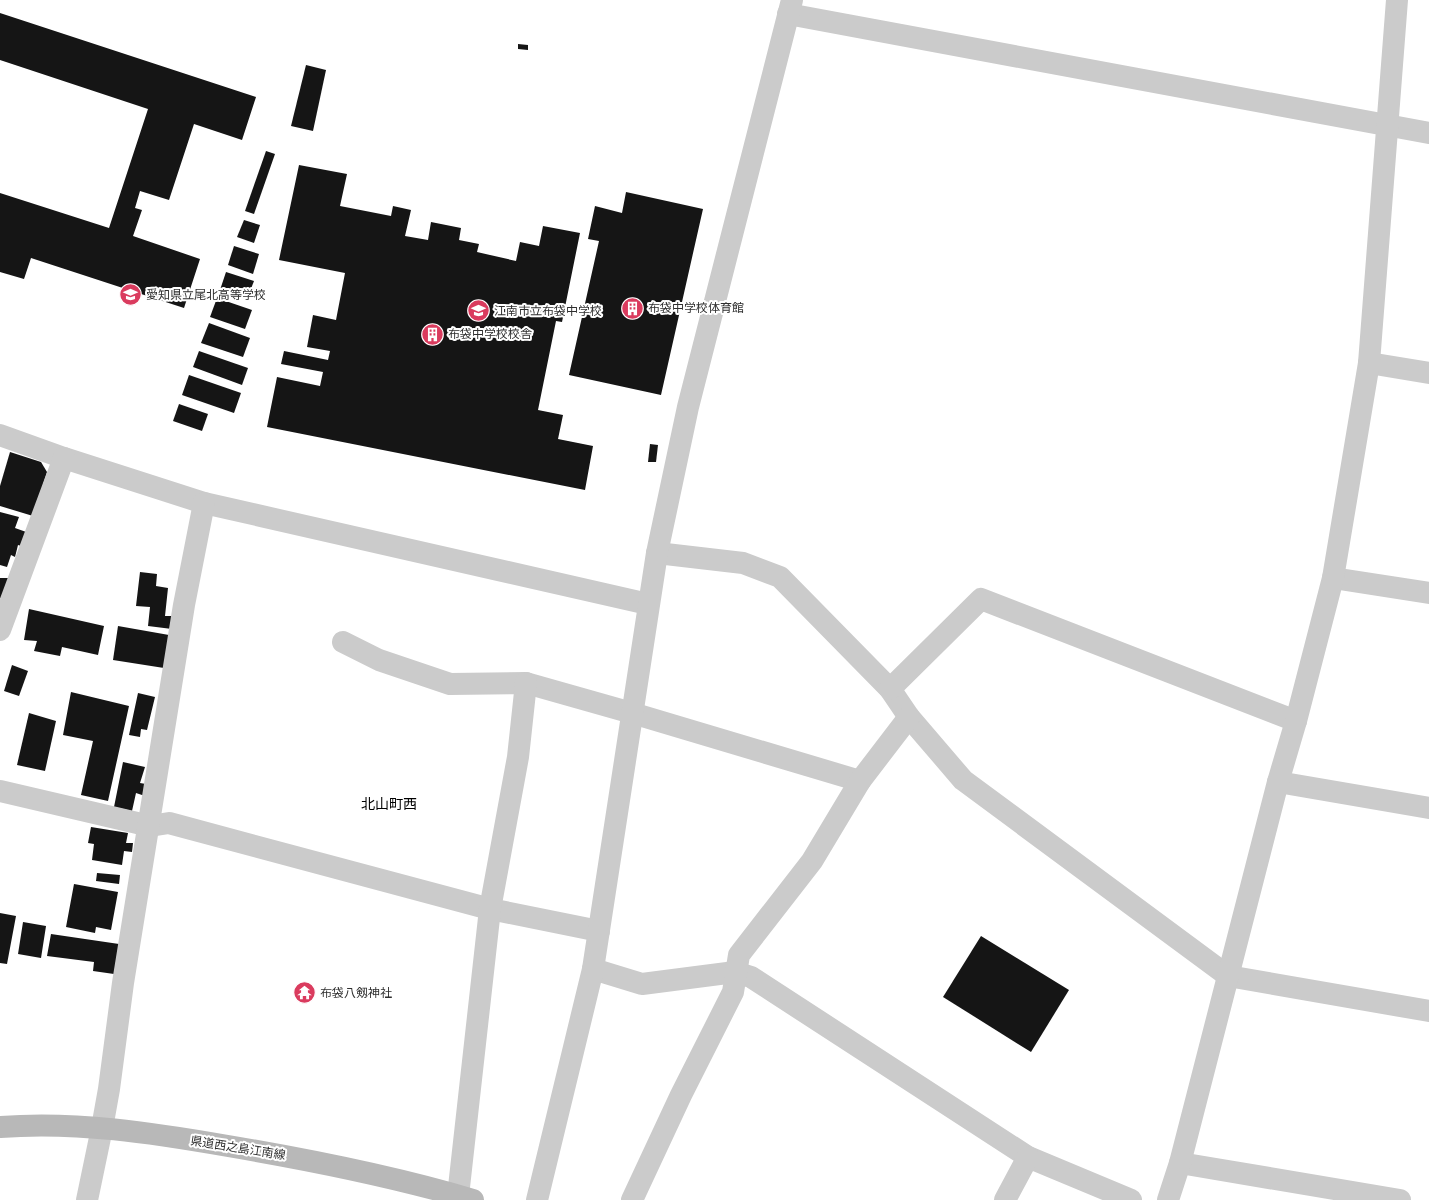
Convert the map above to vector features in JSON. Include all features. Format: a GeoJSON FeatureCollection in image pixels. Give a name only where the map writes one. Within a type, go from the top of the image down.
{"type":"FeatureCollection","features":[{"type":"Feature","properties":{"kind":"main road","name":"県道西之島江南線"},"geometry":{"type":"LineString","coordinates":[[0,1127],[35,1124],[102,1128],[202,1141],[320,1161],[466,1198]]}},
{"type":"Feature","properties":{"kind":"street"},"geometry":{"type":"LineString","coordinates":[[1168,1200],[1180,1164],[1278,782],[1296,722],[1333,578],[1369,363],[1397,0]]}},
{"type":"Feature","properties":{"kind":"street"},"geometry":{"type":"LineString","coordinates":[[537,1200],[592,969],[657,552],[688,407],[790,7],[1387,126],[1429,133]]}},
{"type":"Feature","properties":{"kind":"street"},"geometry":{"type":"LineString","coordinates":[[1369,363],[1429,373]]}},
{"type":"Feature","properties":{"kind":"street"},"geometry":{"type":"LineString","coordinates":[[0,435],[64,458],[204,503],[648,604]]}},
{"type":"Feature","properties":{"kind":"street"},"geometry":{"type":"LineString","coordinates":[[0,630],[64,458]]}},
{"type":"Feature","properties":{"kind":"street"},"geometry":{"type":"LineString","coordinates":[[87,1200],[109,1089],[123,983],[150,826],[184,605],[204,503]]}},
{"type":"Feature","properties":{"kind":"street"},"geometry":{"type":"LineString","coordinates":[[657,552],[743,563],[780,577],[890,689],[909,718],[963,780],[1228,976],[1429,1010]]}},
{"type":"Feature","properties":{"kind":"street"},"geometry":{"type":"LineString","coordinates":[[1333,578],[1429,593]]}},
{"type":"Feature","properties":{"kind":"street"},"geometry":{"type":"LineString","coordinates":[[890,689],[981,599],[1296,722]]}},
{"type":"Feature","properties":{"kind":"street"},"geometry":{"type":"LineString","coordinates":[[343,642],[379,660],[450,684],[526,683],[632,712],[860,781]]}},
{"type":"Feature","properties":{"kind":"street"},"geometry":{"type":"LineString","coordinates":[[466,1198],[490,909],[518,757],[526,683]]}},
{"type":"Feature","properties":{"kind":"street"},"geometry":{"type":"LineString","coordinates":[[632,1200],[681,1095],[733,992],[735,972],[739,955],[812,862],[860,781],[909,718]]}},
{"type":"Feature","properties":{"kind":"street"},"geometry":{"type":"LineString","coordinates":[[1278,782],[1429,808]]}},
{"type":"Feature","properties":{"kind":"street"},"geometry":{"type":"LineString","coordinates":[[0,790],[150,826],[169,823],[490,909],[599,930]]}},
{"type":"Feature","properties":{"kind":"street"},"geometry":{"type":"LineString","coordinates":[[592,969],[642,984],[735,972],[751,977],[1028,1157],[1131,1200]]}},
{"type":"Feature","properties":{"kind":"street"},"geometry":{"type":"LineString","coordinates":[[1006,1200],[1028,1157]]}},
{"type":"Feature","properties":{"kind":"street"},"geometry":{"type":"LineString","coordinates":[[1180,1164],[1400,1200]]}},
{"type":"Feature","properties":{"kind":"building"},"geometry":{"type":"Polygon","coordinates":[[[0,13],[256,97],[242,140],[194,124],[169,200],[140,191],[135,208],[142,210],[133,236],[200,259],[184,308],[31,258],[24,279],[0,272],[0,193],[109,228],[148,109],[0,60],[0,13]]]}},
{"type":"Feature","properties":{"kind":"building"},"geometry":{"type":"Polygon","coordinates":[[[518,44],[528,45],[528,50],[518,49],[518,44]]]}},
{"type":"Feature","properties":{"kind":"building"},"geometry":{"type":"Polygon","coordinates":[[[306,65],[326,70],[313,131],[291,126],[306,65]]]}},
{"type":"Feature","properties":{"kind":"building"},"geometry":{"type":"Polygon","coordinates":[[[266,151],[275,154],[254,214],[245,211],[266,151]]]}},
{"type":"Feature","properties":{"kind":"building","name":"布袋中学校校舎"},"geometry":{"type":"Polygon","coordinates":[[[299,165],[347,174],[340,206],[391,216],[393,206],[411,210],[405,236],[428,240],[431,222],[461,228],[459,240],[479,244],[477,252],[516,261],[520,242],[539,246],[543,226],[580,233],[562,322],[556,321],[538,410],[563,415],[558,439],[593,446],[585,490],[267,427],[277,377],[320,386],[323,372],[281,364],[284,351],[328,360],[330,351],[307,347],[313,315],[336,320],[345,273],[279,260],[299,165]]]}},
{"type":"Feature","properties":{"kind":"building","name":"布袋中学校体育館"},"geometry":{"type":"Polygon","coordinates":[[[626,192],[703,209],[661,395],[569,375],[599,241],[588,239],[595,206],[622,213],[626,192]]]}},
{"type":"Feature","properties":{"kind":"building"},"geometry":{"type":"Polygon","coordinates":[[[244,220],[260,225],[254,243],[237,237],[244,220]]]}},
{"type":"Feature","properties":{"kind":"building"},"geometry":{"type":"Polygon","coordinates":[[[234,246],[259,254],[253,274],[228,265],[234,246]]]}},
{"type":"Feature","properties":{"kind":"building"},"geometry":{"type":"Polygon","coordinates":[[[226,272],[254,281],[247,299],[220,290],[226,272]]]}},
{"type":"Feature","properties":{"kind":"building"},"geometry":{"type":"Polygon","coordinates":[[[217,298],[252,310],[245,329],[210,317],[217,298]]]}},
{"type":"Feature","properties":{"kind":"building"},"geometry":{"type":"Polygon","coordinates":[[[209,323],[250,338],[243,357],[201,343],[209,323]]]}},
{"type":"Feature","properties":{"kind":"building"},"geometry":{"type":"Polygon","coordinates":[[[199,351],[248,368],[242,385],[193,367],[199,351]]]}},
{"type":"Feature","properties":{"kind":"building"},"geometry":{"type":"Polygon","coordinates":[[[189,375],[241,393],[234,413],[182,395],[189,375]]]}},
{"type":"Feature","properties":{"kind":"building"},"geometry":{"type":"Polygon","coordinates":[[[179,404],[208,414],[202,431],[173,421],[179,404]]]}},
{"type":"Feature","properties":{"kind":"building"},"geometry":{"type":"Polygon","coordinates":[[[650,444],[658,445],[656,462],[648,462],[650,444]]]}},
{"type":"Feature","properties":{"kind":"building"},"geometry":{"type":"Polygon","coordinates":[[[10,452],[41,462],[47,472],[33,516],[0,506],[0,486],[10,452]]]}},
{"type":"Feature","properties":{"kind":"building"},"geometry":{"type":"Polygon","coordinates":[[[0,512],[19,517],[15,528],[29,533],[24,547],[18,545],[15,557],[11,555],[7,567],[0,565],[0,512]]]}},
{"type":"Feature","properties":{"kind":"building"},"geometry":{"type":"Polygon","coordinates":[[[140,572],[157,574],[156,586],[168,588],[165,616],[173,616],[172,629],[148,626],[150,607],[136,606],[140,572]]]}},
{"type":"Feature","properties":{"kind":"building"},"geometry":{"type":"Polygon","coordinates":[[[0,578],[9,578],[8,599],[0,598],[0,578]]]}},
{"type":"Feature","properties":{"kind":"building"},"geometry":{"type":"Polygon","coordinates":[[[29,609],[104,626],[98,655],[62,647],[60,656],[34,651],[37,641],[24,640],[29,609]]]}},
{"type":"Feature","properties":{"kind":"building"},"geometry":{"type":"Polygon","coordinates":[[[118,626],[169,635],[164,668],[113,660],[118,626]]]}},
{"type":"Feature","properties":{"kind":"building"},"geometry":{"type":"Polygon","coordinates":[[[12,665],[28,671],[19,696],[4,691],[12,665]]]}},
{"type":"Feature","properties":{"kind":"building"},"geometry":{"type":"Polygon","coordinates":[[[71,692],[129,706],[108,801],[81,795],[93,741],[63,735],[71,692]]]}},
{"type":"Feature","properties":{"kind":"building"},"geometry":{"type":"Polygon","coordinates":[[[138,693],[155,697],[147,730],[141,729],[140,737],[129,735],[138,693]]]}},
{"type":"Feature","properties":{"kind":"building"},"geometry":{"type":"Polygon","coordinates":[[[29,713],[56,721],[45,771],[17,765],[29,713]]]}},
{"type":"Feature","properties":{"kind":"building"},"geometry":{"type":"Polygon","coordinates":[[[123,762],[145,767],[140,783],[146,784],[145,796],[136,793],[132,811],[114,807],[123,762]]]}},
{"type":"Feature","properties":{"kind":"building"},"geometry":{"type":"Polygon","coordinates":[[[91,827],[128,833],[126,843],[133,843],[132,852],[124,851],[122,865],[92,860],[94,844],[88,843],[91,827]]]}},
{"type":"Feature","properties":{"kind":"building"},"geometry":{"type":"Polygon","coordinates":[[[97,873],[120,875],[119,884],[96,881],[97,873]]]}},
{"type":"Feature","properties":{"kind":"building"},"geometry":{"type":"Polygon","coordinates":[[[74,884],[118,892],[111,930],[96,927],[95,933],[66,927],[74,884]]]}},
{"type":"Feature","properties":{"kind":"building"},"geometry":{"type":"Polygon","coordinates":[[[0,913],[16,916],[7,964],[0,963],[0,913]]]}},
{"type":"Feature","properties":{"kind":"building"},"geometry":{"type":"Polygon","coordinates":[[[23,922],[46,926],[41,958],[18,954],[23,922]]]}},
{"type":"Feature","properties":{"kind":"building"},"geometry":{"type":"Polygon","coordinates":[[[51,934],[119,944],[114,974],[93,971],[94,962],[47,956],[51,934]]]}},
{"type":"Feature","properties":{"kind":"building"},"geometry":{"type":"Polygon","coordinates":[[[981,936],[1069,990],[1031,1052],[943,997],[981,936]]]}},
{"type":"Feature","properties":{"kind":"place","name":"愛知県立尾北高等学校"},"geometry":{"type":"Point","coordinates":[130,295]}},
{"type":"Feature","properties":{"kind":"place","name":"布袋中学校体育館"},"geometry":{"type":"Point","coordinates":[632,308]}},
{"type":"Feature","properties":{"kind":"place","name":"江南市立布袋中学校"},"geometry":{"type":"Point","coordinates":[478,311]}},
{"type":"Feature","properties":{"kind":"place","name":"布袋中学校校舎"},"geometry":{"type":"Point","coordinates":[432,334]}},
{"type":"Feature","properties":{"kind":"place","name":"布袋八剱神社"},"geometry":{"type":"Point","coordinates":[304,993]}},
{"type":"Feature","properties":{"kind":"district","name":"北山町西"},"geometry":{"type":"Point","coordinates":[389,804]}}]}
